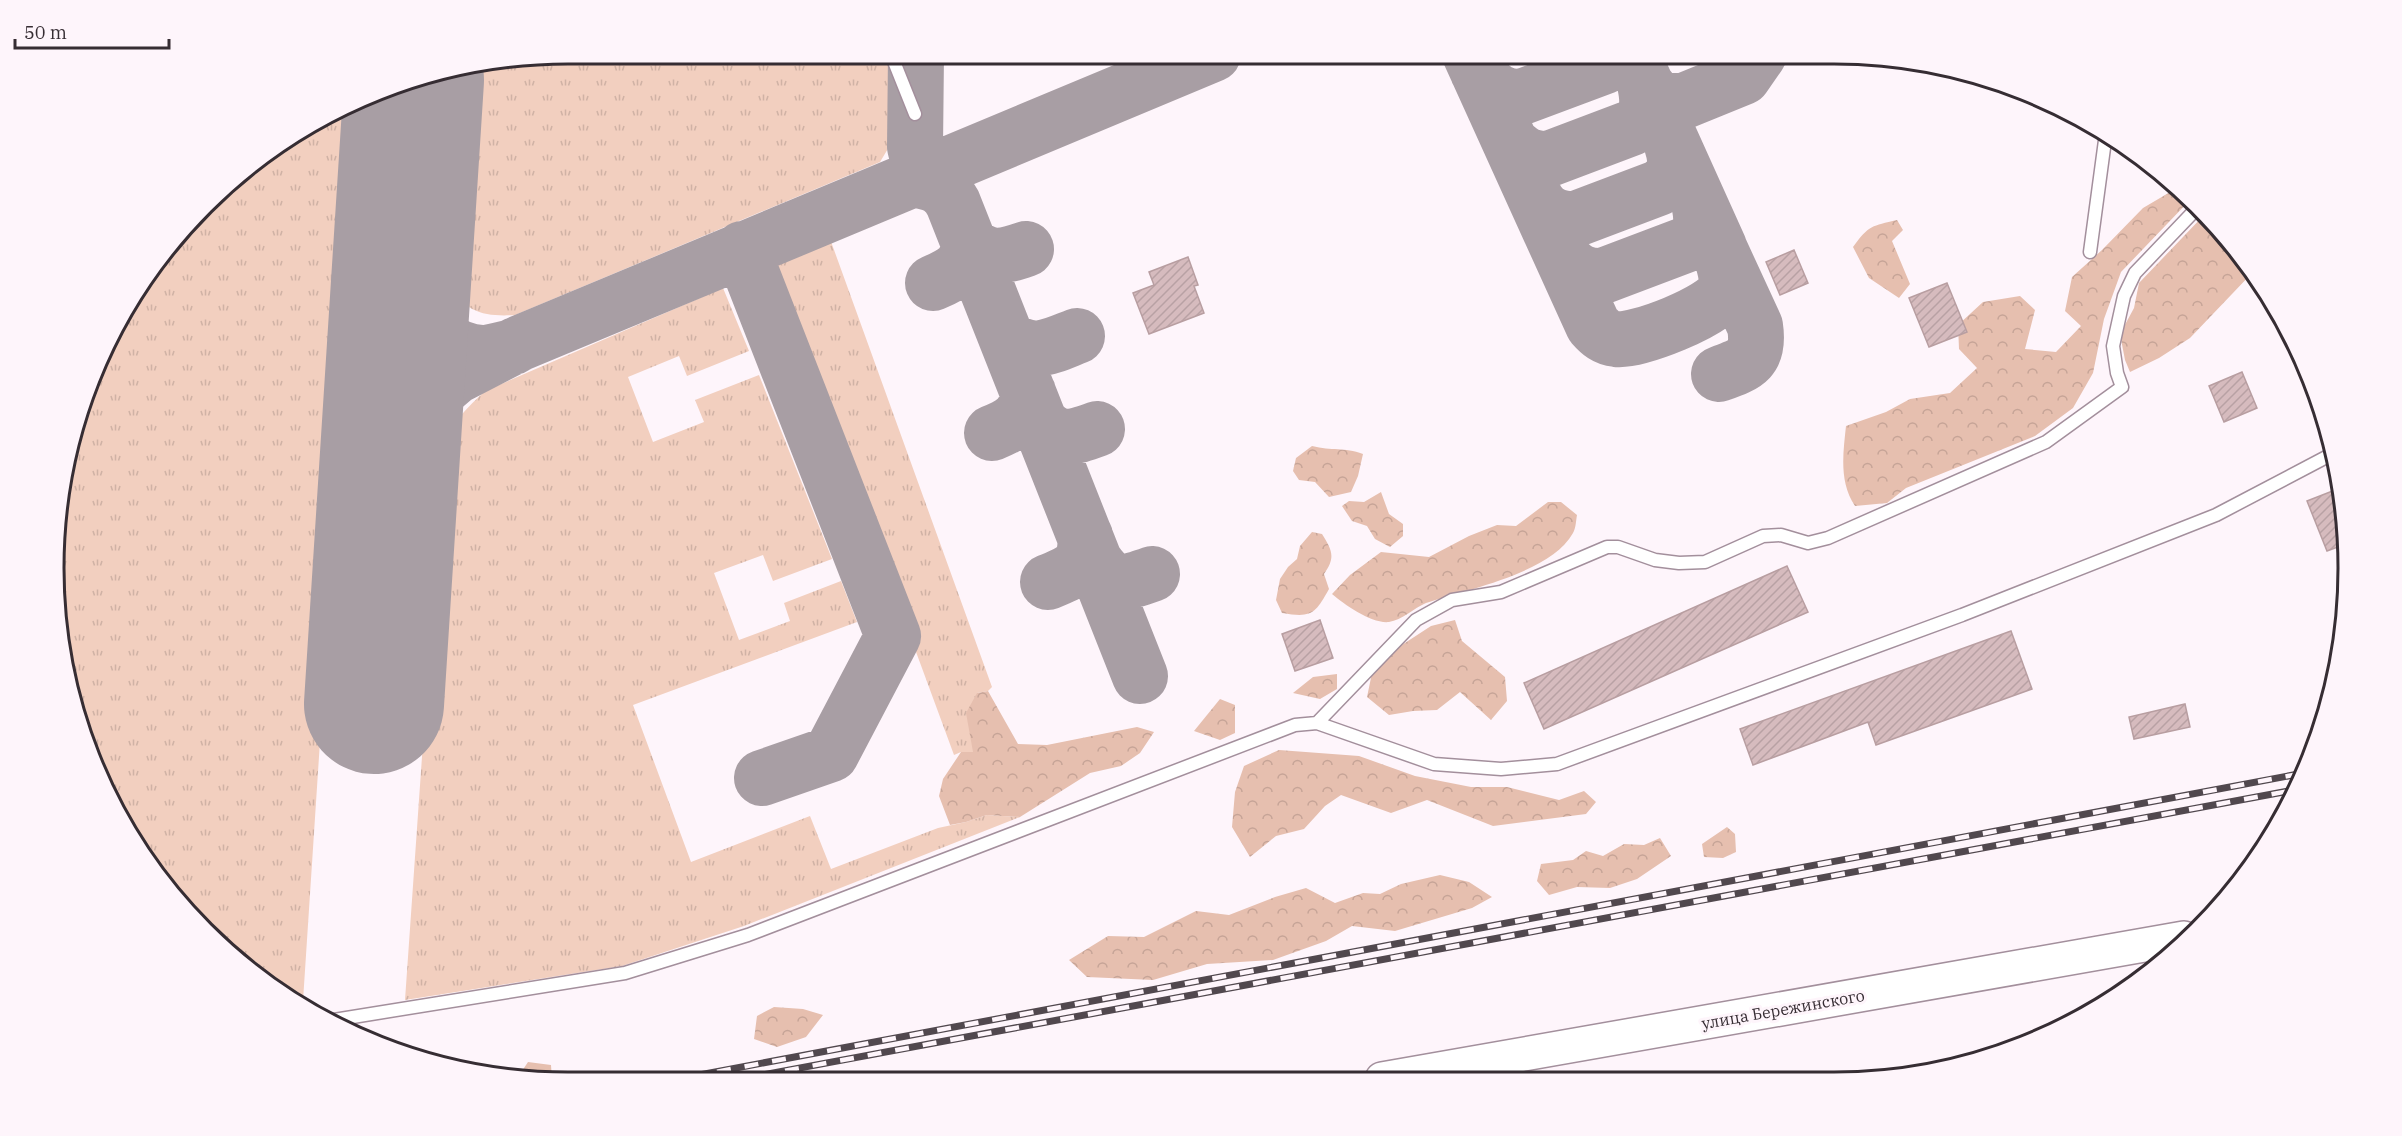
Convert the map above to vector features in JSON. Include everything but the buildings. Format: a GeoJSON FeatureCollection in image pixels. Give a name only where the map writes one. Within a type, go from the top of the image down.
{"type":"FeatureCollection","features":[{"type":"Feature","properties":{"kind":"main road","name":"улица Бережинского"},"geometry":{"type":"LineString","coordinates":[[1422,1072],[2173,940]]}},
{"type":"Feature","properties":{"kind":"lane"},"geometry":{"type":"LineString","coordinates":[[895,64],[915,114]]}},
{"type":"Feature","properties":{"kind":"lane"},"geometry":{"type":"LineString","coordinates":[[2090,252],[2105,143]]}},
{"type":"Feature","properties":{"kind":"lane"},"geometry":{"type":"LineString","coordinates":[[1317,723],[1395,639],[1416,620],[1452,600],[1501,592],[1607,547],[1618,547],[1655,561],[1705,562],[1763,536],[1781,535],[1808,543],[1828,538],[2046,442],[2122,387],[2117,373],[2113,346],[2124,296],[2135,273],[2192,214]]}},
{"type":"Feature","properties":{"kind":"lane"},"geometry":{"type":"LineString","coordinates":[[343,1019],[626,973],[747,935],[1295,724],[1317,723],[1434,764],[1501,770],[1557,764],[1962,615],[2216,515],[2325,458]]}},
{"type":"Feature","properties":{"kind":"green space"},"geometry":{"type":"Polygon","coordinates":[[[568,64],[891,64],[900,83],[900,119],[898,132],[880,162],[515,315],[485,314],[469,307],[457,293],[454,283],[468,75],[502,69],[568,64]]]}},
{"type":"Feature","properties":{"kind":"green space"},"geometry":{"type":"Polygon","coordinates":[[[361,109],[303,996],[236,947],[189,900],[149,848],[116,791],[91,730],[74,666],[66,601],[64,568],[66,535],[74,470],[91,406],[116,345],[149,288],[189,236],[236,189],[288,149],[361,109]]]}},
{"type":"Feature","properties":{"kind":"green space"},"geometry":{"type":"Polygon","coordinates":[[[2170,192],[2184,206],[2121,272],[2104,319],[2093,373],[2073,408],[2035,436],[1906,488],[1887,503],[1855,506],[1844,478],[1843,457],[1846,426],[1886,412],[1910,399],[1950,393],[1977,368],[1959,349],[1958,325],[1983,302],[2020,296],[2035,310],[2025,349],[2056,352],[2081,326],[2065,311],[2072,277],[2143,208],[2170,192]]]}},
{"type":"Feature","properties":{"kind":"green space"},"geometry":{"type":"Polygon","coordinates":[[[1897,220],[1903,230],[1892,241],[1910,284],[1899,298],[1869,278],[1853,247],[1863,234],[1872,228],[1897,220]]]}},
{"type":"Feature","properties":{"kind":"green space"},"geometry":{"type":"Polygon","coordinates":[[[2198,221],[2246,279],[2190,338],[2159,358],[2130,372],[2120,334],[2134,308],[2139,283],[2198,221]]]}},
{"type":"Feature","properties":{"kind":"green space"},"geometry":{"type":"Polygon","coordinates":[[[829,236],[992,687],[988,691],[977,693],[974,752],[961,752],[954,755],[772,261],[829,236]]]}},
{"type":"Feature","properties":{"kind":"green space"},"geometry":{"type":"Polygon","coordinates":[[[723,288],[749,351],[687,376],[679,356],[628,377],[653,442],[704,422],[695,400],[759,375],[832,559],[773,581],[763,555],[714,573],[739,640],[790,621],[784,603],[841,581],[857,622],[633,705],[691,862],[810,816],[831,869],[938,828],[987,815],[1020,817],[744,926],[622,966],[405,1000],[444,442],[456,421],[485,391],[723,288]]]}},
{"type":"Feature","properties":{"kind":"green space"},"geometry":{"type":"Polygon","coordinates":[[[1312,446],[1363,454],[1358,476],[1351,492],[1329,497],[1315,482],[1299,480],[1293,471],[1296,458],[1312,446]]]}},
{"type":"Feature","properties":{"kind":"green space"},"geometry":{"type":"Polygon","coordinates":[[[1381,492],[1389,514],[1403,524],[1403,536],[1390,547],[1375,539],[1367,526],[1352,521],[1342,506],[1349,501],[1364,502],[1381,492]]]}},
{"type":"Feature","properties":{"kind":"green space"},"geometry":{"type":"Polygon","coordinates":[[[1548,502],[1561,502],[1577,515],[1573,533],[1562,547],[1547,559],[1507,578],[1426,603],[1399,619],[1389,622],[1367,617],[1332,594],[1350,575],[1381,552],[1429,557],[1469,536],[1497,525],[1516,526],[1548,502]]]}},
{"type":"Feature","properties":{"kind":"green space"},"geometry":{"type":"Polygon","coordinates":[[[1312,532],[1322,534],[1330,549],[1330,563],[1324,574],[1329,589],[1312,612],[1300,615],[1282,613],[1276,600],[1280,579],[1297,559],[1300,546],[1312,532]]]}},
{"type":"Feature","properties":{"kind":"green space"},"geometry":{"type":"Polygon","coordinates":[[[1455,620],[1462,641],[1505,677],[1507,701],[1491,720],[1460,692],[1437,710],[1389,715],[1367,697],[1372,673],[1388,654],[1431,626],[1455,620]]]}},
{"type":"Feature","properties":{"kind":"green space"},"geometry":{"type":"Polygon","coordinates":[[[1337,674],[1337,689],[1320,699],[1293,693],[1313,677],[1337,674]]]}},
{"type":"Feature","properties":{"kind":"green space"},"geometry":{"type":"Polygon","coordinates":[[[988,691],[1018,744],[1047,745],[1137,727],[1154,732],[1140,753],[1121,766],[1090,773],[1020,817],[987,815],[950,825],[939,796],[943,779],[961,752],[973,752],[966,713],[977,693],[988,691]]]}},
{"type":"Feature","properties":{"kind":"green space"},"geometry":{"type":"Polygon","coordinates":[[[1220,699],[1235,705],[1235,733],[1220,740],[1194,731],[1220,699]]]}},
{"type":"Feature","properties":{"kind":"green space"},"geometry":{"type":"Polygon","coordinates":[[[1279,750],[1359,756],[1415,776],[1471,787],[1507,787],[1559,800],[1584,791],[1596,802],[1586,814],[1493,826],[1427,800],[1391,813],[1341,795],[1325,806],[1304,829],[1276,836],[1250,857],[1232,827],[1235,792],[1244,766],[1279,750]]]}},
{"type":"Feature","properties":{"kind":"green space"},"geometry":{"type":"Polygon","coordinates":[[[1727,827],[1735,834],[1736,852],[1723,858],[1704,857],[1702,844],[1727,827]]]}},
{"type":"Feature","properties":{"kind":"green space"},"geometry":{"type":"Polygon","coordinates":[[[1660,838],[1671,856],[1637,879],[1610,888],[1577,887],[1549,895],[1537,881],[1541,864],[1573,860],[1586,851],[1603,856],[1624,844],[1644,845],[1660,838]]]}},
{"type":"Feature","properties":{"kind":"green space"},"geometry":{"type":"Polygon","coordinates":[[[1440,875],[1469,882],[1492,897],[1472,908],[1395,931],[1352,926],[1326,941],[1273,960],[1207,964],[1153,980],[1087,977],[1069,960],[1108,936],[1144,937],[1196,911],[1229,915],[1306,888],[1335,903],[1363,893],[1380,894],[1401,884],[1440,875]]]}},
{"type":"Feature","properties":{"kind":"green space"},"geometry":{"type":"Polygon","coordinates":[[[774,1007],[803,1009],[823,1015],[806,1037],[777,1047],[754,1039],[757,1016],[774,1007]]]}},
{"type":"Feature","properties":{"kind":"green space"},"geometry":{"type":"Polygon","coordinates":[[[528,1062],[551,1065],[551,1071],[535,1070],[523,1069],[528,1062]]]}},
{"type":"Feature","properties":{"kind":"taxiway"},"geometry":{"type":"LineString","coordinates":[[916,64],[915,147],[922,175]]}},
{"type":"Feature","properties":{"kind":"taxiway"},"geometry":{"type":"LineString","coordinates":[[390,445],[429,399],[456,376],[518,344],[1189,64]]}},
{"type":"Feature","properties":{"kind":"taxiway"},"geometry":{"type":"LineString","coordinates":[[1475,64],[1593,325],[1603,335],[1616,339],[1640,336],[1692,316],[1718,300],[1724,292],[1727,281],[1719,247],[1637,64]]}},
{"type":"Feature","properties":{"kind":"taxiway"},"geometry":{"type":"LineString","coordinates":[[1478,72],[1487,83],[1502,94],[1522,97],[1607,64]]}},
{"type":"Feature","properties":{"kind":"taxiway"},"geometry":{"type":"LineString","coordinates":[[1645,84],[1654,95],[1664,101],[1684,101],[1743,77],[1752,64]]}},
{"type":"Feature","properties":{"kind":"taxiway"},"geometry":{"type":"LineString","coordinates":[[1511,143],[1528,156],[1549,159],[1631,128],[1641,120],[1646,109],[1645,84]]}},
{"type":"Feature","properties":{"kind":"taxiway"},"geometry":{"type":"LineString","coordinates":[[1537,201],[1544,210],[1554,216],[1576,219],[1658,188],[1669,179],[1674,169],[1675,158],[1672,145]]}},
{"type":"Feature","properties":{"kind":"taxiway"},"geometry":{"type":"LineString","coordinates":[[912,179],[931,183],[941,188],[953,203],[1140,676]]}},
{"type":"Feature","properties":{"kind":"taxiway"},"geometry":{"type":"LineString","coordinates":[[1561,254],[1579,271],[1603,276],[1690,242],[1699,230],[1700,208]]}},
{"type":"Feature","properties":{"kind":"taxiway"},"geometry":{"type":"LineString","coordinates":[[969,243],[983,253],[996,256],[1026,249]]}},
{"type":"Feature","properties":{"kind":"taxiway"},"geometry":{"type":"LineString","coordinates":[[933,283],[947,277],[963,264],[969,243]]}},
{"type":"Feature","properties":{"kind":"taxiway"},"geometry":{"type":"LineString","coordinates":[[742,249],[893,636],[831,754],[762,778]]}},
{"type":"Feature","properties":{"kind":"taxiway"},"geometry":{"type":"LineString","coordinates":[[1719,374],[1749,359],[1753,353],[1756,337],[1755,326],[1720,250]]}},
{"type":"Feature","properties":{"kind":"taxiway"},"geometry":{"type":"LineString","coordinates":[[401,271],[411,302],[424,321],[441,338],[473,352],[485,353],[513,347]]}},
{"type":"Feature","properties":{"kind":"taxiway"},"geometry":{"type":"LineString","coordinates":[[1006,337],[1025,347],[1041,348],[1077,336]]}},
{"type":"Feature","properties":{"kind":"taxiway"},"geometry":{"type":"LineString","coordinates":[[992,433],[1017,419],[1025,408],[1028,392]]}},
{"type":"Feature","properties":{"kind":"taxiway"},"geometry":{"type":"LineString","coordinates":[[1039,421],[1053,433],[1066,437],[1097,429]]}},
{"type":"Feature","properties":{"kind":"taxiway"},"geometry":{"type":"LineString","coordinates":[[1048,582],[1065,575],[1077,566],[1084,554],[1085,536]]}},
{"type":"Feature","properties":{"kind":"taxiway"},"geometry":{"type":"LineString","coordinates":[[1094,560],[1107,575],[1119,581],[1134,580],[1152,574]]}},
{"type":"Feature","properties":{"kind":"runway"},"geometry":{"type":"LineString","coordinates":[[374,704],[413,89]]}},
{"type":"Feature","properties":{"kind":"railway"},"geometry":{"type":"LineString","coordinates":[[715,1072],[2293,775]]}},
{"type":"Feature","properties":{"kind":"railway"},"geometry":{"type":"LineString","coordinates":[[778,1072],[2286,792]]}}]}
